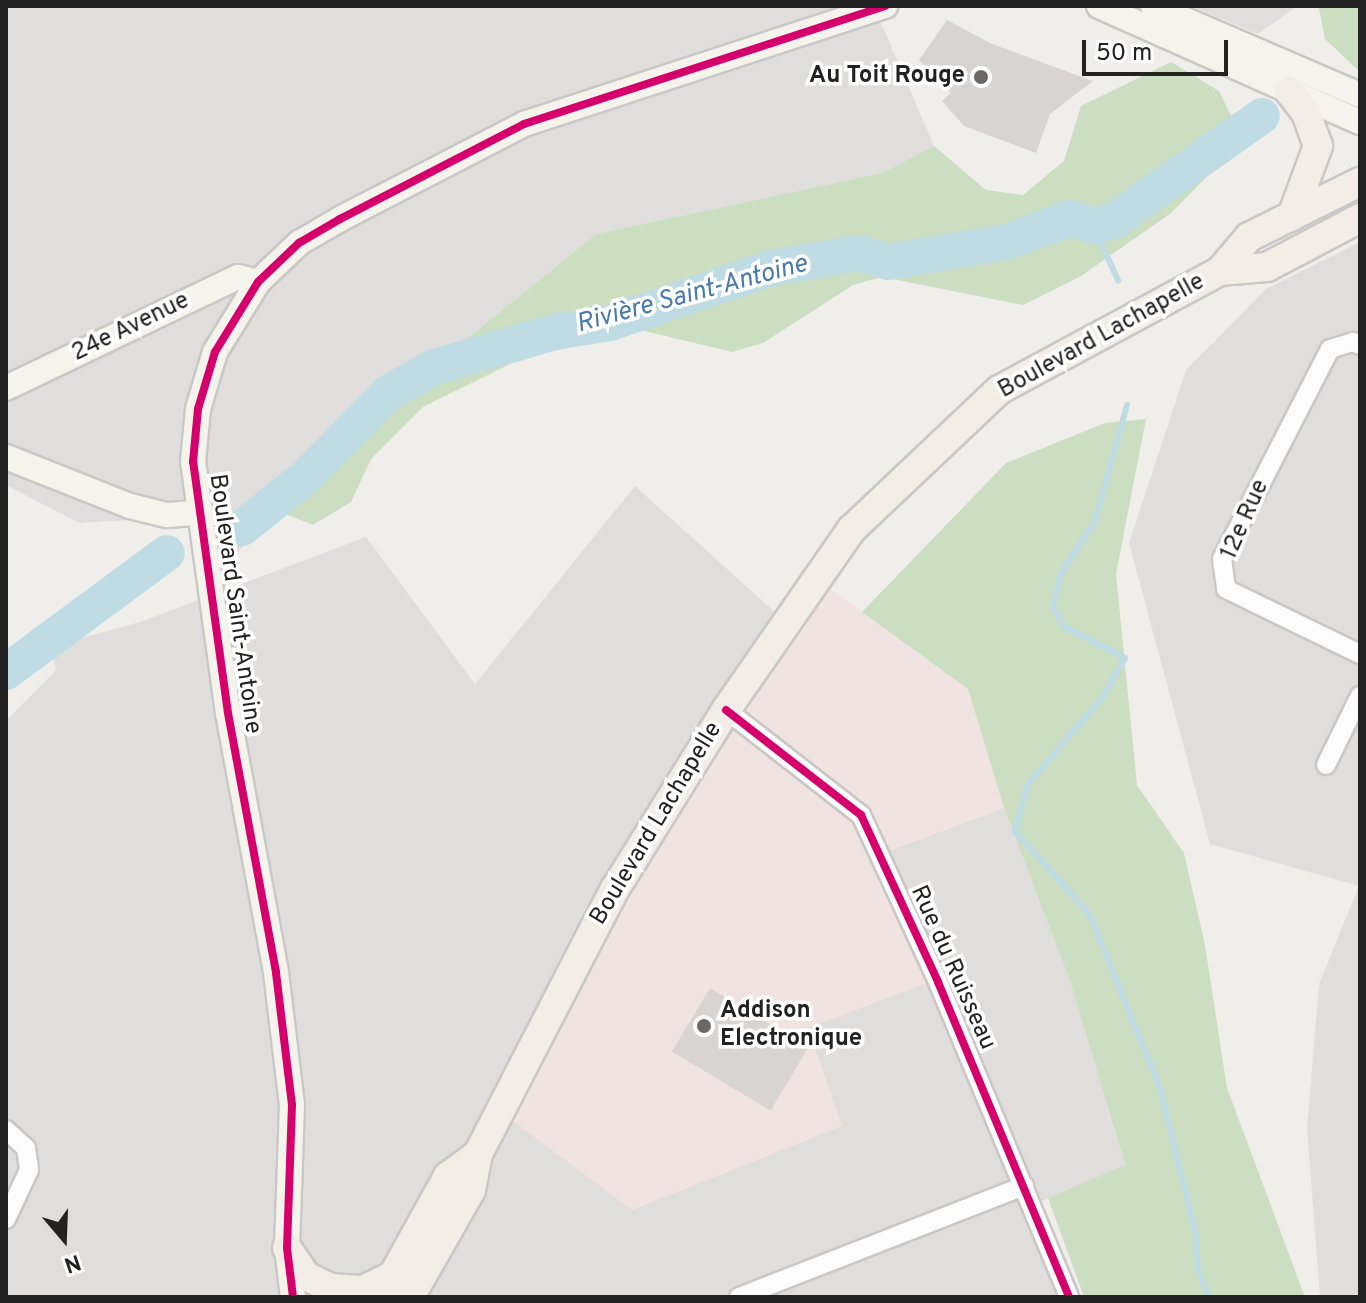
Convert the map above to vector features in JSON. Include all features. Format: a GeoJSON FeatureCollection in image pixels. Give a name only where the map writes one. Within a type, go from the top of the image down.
{"type":"FeatureCollection","features":[{"type":"Feature","properties":{"kind":"main road"},"geometry":{"type":"LineString","coordinates":[[1289,91],[1306,113],[1318,146],[1292,216]]}},
{"type":"Feature","properties":{"kind":"main road","name":"Boulevard Lachapelle"},"geometry":{"type":"LineString","coordinates":[[395,1290],[448,1176],[478,1154],[615,889],[726,710],[852,529],[999,390],[1220,271],[1249,237],[1360,182]]}},
{"type":"Feature","properties":{"kind":"main road","name":"Boulevard Lachapelle"},"geometry":{"type":"LineString","coordinates":[[1220,271],[1267,267],[1360,218]]}},
{"type":"Feature","properties":{"kind":"main road"},"geometry":{"type":"LineString","coordinates":[[287,1248],[306,1276],[331,1288],[395,1290]]}},
{"type":"Feature","properties":{"kind":"street","name":"Boulevard Saint-Antoine"},"geometry":{"type":"LineString","coordinates":[[293,1297],[287,1248],[292,1105],[281,1016],[228,713],[193,462],[198,409],[215,352],[258,282],[309,237],[524,124],[885,6]]}},
{"type":"Feature","properties":{"kind":"street"},"geometry":{"type":"LineString","coordinates":[[1099,6],[1360,122]]}},
{"type":"Feature","properties":{"kind":"street"},"geometry":{"type":"LineString","coordinates":[[1153,6],[1360,95]]}},
{"type":"Feature","properties":{"kind":"street","name":"24e Avenue"},"geometry":{"type":"LineString","coordinates":[[6,388],[238,277],[258,282]]}},
{"type":"Feature","properties":{"kind":"street","name":"12e Rue"},"geometry":{"type":"LineString","coordinates":[[1360,345],[1353,342],[1330,349],[1222,559],[1226,589],[1360,654]]}},
{"type":"Feature","properties":{"kind":"street"},"geometry":{"type":"LineString","coordinates":[[6,457],[130,506],[167,515],[199,513]]}},
{"type":"Feature","properties":{"kind":"street"},"geometry":{"type":"LineString","coordinates":[[1326,765],[1360,696]]}},
{"type":"Feature","properties":{"kind":"street","name":"Rue du Ruisseau"},"geometry":{"type":"LineString","coordinates":[[726,710],[861,815],[1024,1186],[1069,1297]]}},
{"type":"Feature","properties":{"kind":"street"},"geometry":{"type":"LineString","coordinates":[[6,1130],[26,1148],[29,1170],[6,1219]]}},
{"type":"Feature","properties":{"kind":"street"},"geometry":{"type":"LineString","coordinates":[[739,1297],[1024,1186]]}},
{"type":"Feature","properties":{"kind":"shaded area"},"geometry":{"type":"Polygon","coordinates":[[[6,6],[880,6],[875,9],[934,146],[882,173],[596,234],[368,419],[238,552],[183,517],[79,523],[6,485],[6,6]]]}},
{"type":"Feature","properties":{"kind":"shaded area"},"geometry":{"type":"Polygon","coordinates":[[[1191,6],[1297,6],[1258,34],[1191,6]]]}},
{"type":"Feature","properties":{"kind":"shaded area"},"geometry":{"type":"Polygon","coordinates":[[[1360,242],[1360,1297],[1320,1297],[1307,1128],[1319,984],[1359,886],[1210,844],[1129,543],[1186,370],[1266,289],[1360,242]]]}},
{"type":"Feature","properties":{"kind":"shaded area"},"geometry":{"type":"Polygon","coordinates":[[[635,486],[787,623],[493,1106],[842,1126],[807,1027],[880,854],[1004,808],[1070,981],[1125,1166],[1022,1209],[1061,1297],[6,1297],[6,721],[56,670],[50,647],[143,621],[366,537],[475,684],[635,486]]]}},
{"type":"Feature","properties":{"kind":"shaded area"},"geometry":{"type":"Polygon","coordinates":[[[828,587],[968,689],[1004,808],[880,854],[932,981],[808,1028],[842,1126],[632,1210],[493,1106],[787,623],[828,587]]]}},
{"type":"Feature","properties":{"kind":"green space"},"geometry":{"type":"Polygon","coordinates":[[[1360,6],[1360,72],[1325,39],[1319,8],[1360,6]]]}},
{"type":"Feature","properties":{"kind":"green space"},"geometry":{"type":"Polygon","coordinates":[[[1171,62],[1219,91],[1243,140],[1171,213],[1081,276],[1023,305],[882,277],[853,285],[763,343],[732,352],[599,320],[423,407],[371,459],[351,502],[313,525],[278,511],[368,419],[596,234],[882,173],[934,146],[986,190],[1023,195],[1064,161],[1081,106],[1171,62]]]}},
{"type":"Feature","properties":{"kind":"green space"},"geometry":{"type":"Polygon","coordinates":[[[1146,419],[1116,574],[1137,785],[1184,853],[1205,945],[1227,1088],[1305,1297],[1084,1297],[1048,1198],[1125,1165],[1070,981],[1004,808],[968,689],[862,612],[1006,463],[1105,423],[1146,419]]]}},
{"type":"Feature","properties":{"kind":"building"},"geometry":{"type":"Polygon","coordinates":[[[947,20],[992,44],[1093,81],[1050,114],[1036,153],[964,126],[942,101],[951,93],[919,60],[947,20]]]}},
{"type":"Feature","properties":{"kind":"building"},"geometry":{"type":"Polygon","coordinates":[[[710,988],[809,1047],[770,1111],[672,1051],[710,988]]]}},
{"type":"Feature","properties":{"kind":"waterway","name":"Rivière Saint-Antoine"},"geometry":{"type":"LineString","coordinates":[[242,528],[307,476],[388,393],[434,367],[555,332],[610,323],[772,268],[859,253],[888,262],[1006,242],[1070,218],[1093,226],[1113,221],[1262,116]]}},
{"type":"Feature","properties":{"kind":"waterway"},"geometry":{"type":"LineString","coordinates":[[1093,226],[1118,280]]}},
{"type":"Feature","properties":{"kind":"waterway"},"geometry":{"type":"LineString","coordinates":[[1127,405],[1095,521],[1060,575],[1053,608],[1064,626],[1125,658],[1102,698],[1027,785],[1015,831],[1090,915],[1160,1088],[1195,1232],[1198,1270],[1209,1297]]}},
{"type":"Feature","properties":{"kind":"waterway","name":"Rivière Saint-Antoine"},"geometry":{"type":"LineString","coordinates":[[6,672],[167,553]]}},
{"type":"Feature","properties":{"kind":"cycle path"},"geometry":{"type":"LineString","coordinates":[[293,1297],[287,1248],[292,1105],[276,972],[228,713],[193,462],[198,409],[215,352],[258,282],[299,243],[340,219],[524,124],[885,6]]}},
{"type":"Feature","properties":{"kind":"cycle path"},"geometry":{"type":"LineString","coordinates":[[726,710],[861,815],[938,982],[1069,1297]]}},
{"type":"Feature","properties":{"kind":"place","name":"Au Toit Rouge"},"geometry":{"type":"Point","coordinates":[981,77]}},
{"type":"Feature","properties":{"kind":"place","name":"Addison Electronique"},"geometry":{"type":"Point","coordinates":[704,1026]}}]}
